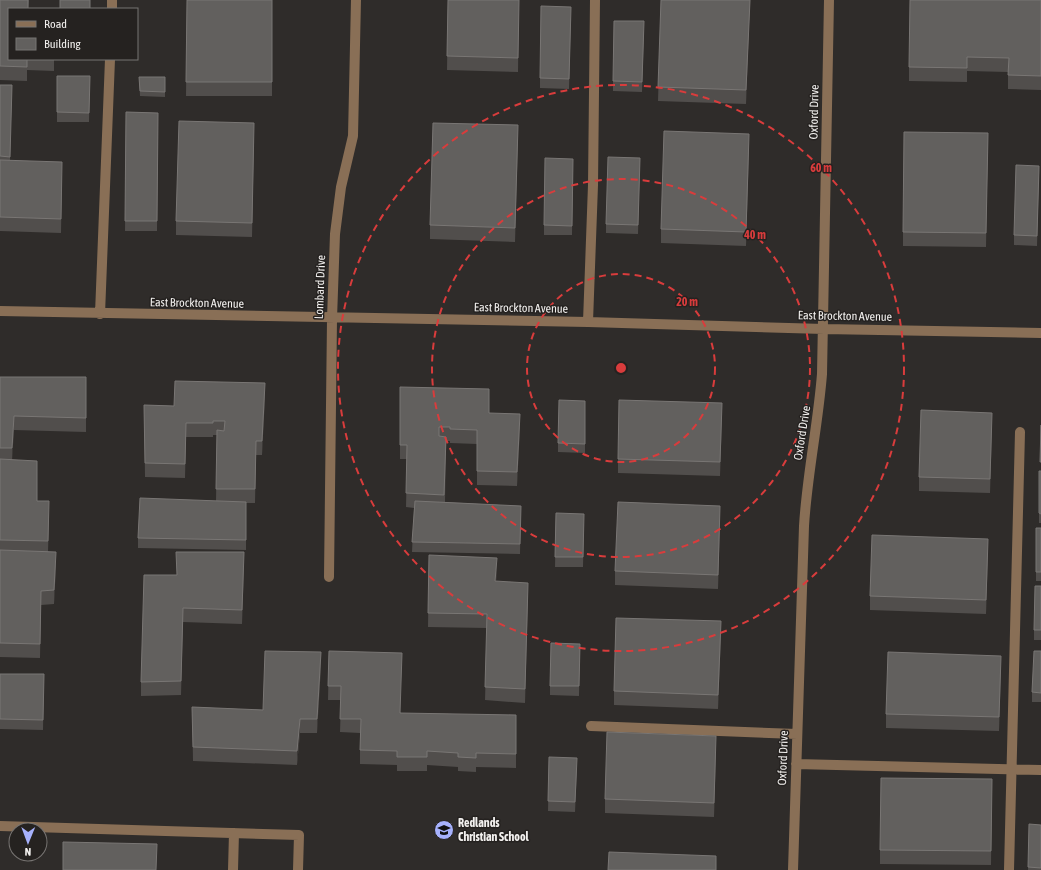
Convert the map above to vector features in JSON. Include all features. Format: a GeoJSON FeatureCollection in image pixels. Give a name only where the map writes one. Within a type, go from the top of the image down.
{"type":"FeatureCollection","features":[{"type":"Feature","properties":{"kind":"street","name":"Lombard Drive"},"geometry":{"type":"LineString","coordinates":[[329,577],[332,319],[336,226],[341,187],[353,136],[356,0]]}},
{"type":"Feature","properties":{"kind":"street"},"geometry":{"type":"LineString","coordinates":[[588,322],[593,185],[595,0]]}},
{"type":"Feature","properties":{"kind":"street","name":"Oxford Drive"},"geometry":{"type":"LineString","coordinates":[[793,870],[806,485],[819,415],[824,329],[829,0]]}},
{"type":"Feature","properties":{"kind":"street"},"geometry":{"type":"LineString","coordinates":[[100,314],[110,60]]}},
{"type":"Feature","properties":{"kind":"street","name":"East Brockton Avenue"},"geometry":{"type":"LineString","coordinates":[[0,312],[332,319],[588,322],[824,329],[1041,333]]}},
{"type":"Feature","properties":{"kind":"street"},"geometry":{"type":"LineString","coordinates":[[1009,870],[1020,432]]}},
{"type":"Feature","properties":{"kind":"street"},"geometry":{"type":"LineString","coordinates":[[591,726],[797,734]]}},
{"type":"Feature","properties":{"kind":"street"},"geometry":{"type":"LineString","coordinates":[[796,764],[1041,770]]}},
{"type":"Feature","properties":{"kind":"street"},"geometry":{"type":"LineString","coordinates":[[0,826],[299,836],[298,870]]}},
{"type":"Feature","properties":{"kind":"street"},"geometry":{"type":"LineString","coordinates":[[233,870],[234,833]]}},
{"type":"Feature","properties":{"kind":"building"},"geometry":{"type":"Polygon","coordinates":[[[0,0],[28,0],[28,8],[8,8],[8,60],[27,60],[27,67],[0,66],[0,0]]]}},
{"type":"Feature","properties":{"kind":"building"},"geometry":{"type":"Polygon","coordinates":[[[60,0],[90,0],[90,8],[60,8],[60,0]]]}},
{"type":"Feature","properties":{"kind":"building"},"geometry":{"type":"Polygon","coordinates":[[[187,0],[272,0],[272,82],[186,82],[187,0]]]}},
{"type":"Feature","properties":{"kind":"building"},"geometry":{"type":"Polygon","coordinates":[[[448,0],[519,0],[518,58],[447,56],[448,0]]]}},
{"type":"Feature","properties":{"kind":"building"},"geometry":{"type":"Polygon","coordinates":[[[661,0],[750,0],[746,90],[658,87],[661,0]]]}},
{"type":"Feature","properties":{"kind":"building"},"geometry":{"type":"Polygon","coordinates":[[[910,0],[1041,0],[1041,76],[1008,75],[1009,58],[967,57],[967,68],[909,67],[910,0]]]}},
{"type":"Feature","properties":{"kind":"building"},"geometry":{"type":"Polygon","coordinates":[[[541,6],[571,7],[569,79],[540,78],[541,6]]]}},
{"type":"Feature","properties":{"kind":"building"},"geometry":{"type":"Polygon","coordinates":[[[614,21],[644,21],[642,82],[613,81],[614,21]]]}},
{"type":"Feature","properties":{"kind":"building"},"geometry":{"type":"Polygon","coordinates":[[[57,76],[90,76],[89,113],[57,112],[57,76]]]}},
{"type":"Feature","properties":{"kind":"building"},"geometry":{"type":"Polygon","coordinates":[[[139,77],[165,77],[165,92],[140,91],[139,77]]]}},
{"type":"Feature","properties":{"kind":"building"},"geometry":{"type":"Polygon","coordinates":[[[0,85],[12,85],[10,157],[0,156],[0,85]]]}},
{"type":"Feature","properties":{"kind":"building"},"geometry":{"type":"Polygon","coordinates":[[[126,112],[158,113],[157,221],[125,221],[126,112]]]}},
{"type":"Feature","properties":{"kind":"building"},"geometry":{"type":"Polygon","coordinates":[[[179,121],[254,123],[252,223],[176,221],[179,121]]]}},
{"type":"Feature","properties":{"kind":"building"},"geometry":{"type":"Polygon","coordinates":[[[433,123],[518,125],[515,228],[430,225],[433,123]]]}},
{"type":"Feature","properties":{"kind":"building"},"geometry":{"type":"Polygon","coordinates":[[[664,131],[749,134],[746,232],[661,229],[664,131]]]}},
{"type":"Feature","properties":{"kind":"building"},"geometry":{"type":"Polygon","coordinates":[[[904,132],[988,133],[986,233],[903,232],[904,132]]]}},
{"type":"Feature","properties":{"kind":"building"},"geometry":{"type":"Polygon","coordinates":[[[608,157],[640,158],[638,225],[606,224],[608,157]]]}},
{"type":"Feature","properties":{"kind":"building"},"geometry":{"type":"Polygon","coordinates":[[[545,158],[573,159],[572,226],[544,225],[545,158]]]}},
{"type":"Feature","properties":{"kind":"building"},"geometry":{"type":"Polygon","coordinates":[[[0,160],[62,162],[61,219],[0,217],[0,160]]]}},
{"type":"Feature","properties":{"kind":"building"},"geometry":{"type":"Polygon","coordinates":[[[1016,165],[1039,166],[1037,236],[1014,235],[1016,165]]]}},
{"type":"Feature","properties":{"kind":"building"},"geometry":{"type":"Polygon","coordinates":[[[0,377],[86,377],[86,418],[14,416],[12,448],[0,448],[0,377]]]}},
{"type":"Feature","properties":{"kind":"building"},"geometry":{"type":"Polygon","coordinates":[[[175,381],[265,383],[262,441],[256,441],[255,489],[216,489],[217,430],[224,431],[225,421],[213,421],[213,423],[186,423],[185,464],[145,463],[144,405],[174,406],[175,381]]]}},
{"type":"Feature","properties":{"kind":"building"},"geometry":{"type":"Polygon","coordinates":[[[400,387],[489,389],[489,413],[520,414],[517,472],[477,471],[477,430],[439,427],[439,436],[446,437],[444,495],[406,493],[407,445],[400,445],[400,387]]]}},
{"type":"Feature","properties":{"kind":"building"},"geometry":{"type":"Polygon","coordinates":[[[559,400],[585,401],[585,444],[558,443],[559,400]]]}},
{"type":"Feature","properties":{"kind":"building"},"geometry":{"type":"Polygon","coordinates":[[[619,400],[722,403],[720,462],[618,459],[619,400]]]}},
{"type":"Feature","properties":{"kind":"building"},"geometry":{"type":"Polygon","coordinates":[[[921,410],[992,413],[990,479],[919,477],[921,410]]]}},
{"type":"Feature","properties":{"kind":"building"},"geometry":{"type":"Polygon","coordinates":[[[1041,425],[1041,462],[1040,462],[1041,425]]]}},
{"type":"Feature","properties":{"kind":"building"},"geometry":{"type":"Polygon","coordinates":[[[0,459],[37,461],[37,501],[49,501],[48,541],[0,540],[0,459]]]}},
{"type":"Feature","properties":{"kind":"building"},"geometry":{"type":"Polygon","coordinates":[[[1039,471],[1041,471],[1041,514],[1039,513],[1039,471]]]}},
{"type":"Feature","properties":{"kind":"building"},"geometry":{"type":"Polygon","coordinates":[[[140,498],[246,502],[246,540],[138,538],[140,498]]]}},
{"type":"Feature","properties":{"kind":"building"},"geometry":{"type":"Polygon","coordinates":[[[415,501],[521,506],[520,544],[412,542],[415,501]]]}},
{"type":"Feature","properties":{"kind":"building"},"geometry":{"type":"Polygon","coordinates":[[[618,502],[720,506],[718,575],[615,571],[618,502]]]}},
{"type":"Feature","properties":{"kind":"building"},"geometry":{"type":"Polygon","coordinates":[[[556,513],[584,514],[583,557],[555,557],[556,513]]]}},
{"type":"Feature","properties":{"kind":"building"},"geometry":{"type":"Polygon","coordinates":[[[1036,528],[1041,528],[1041,572],[1036,572],[1036,528]]]}},
{"type":"Feature","properties":{"kind":"building"},"geometry":{"type":"Polygon","coordinates":[[[872,535],[988,539],[986,600],[870,596],[872,535]]]}},
{"type":"Feature","properties":{"kind":"building"},"geometry":{"type":"Polygon","coordinates":[[[0,550],[56,552],[54,590],[41,591],[40,644],[0,643],[0,550]]]}},
{"type":"Feature","properties":{"kind":"building"},"geometry":{"type":"Polygon","coordinates":[[[176,552],[244,552],[242,610],[183,608],[181,681],[141,682],[144,575],[177,575],[176,552]]]}},
{"type":"Feature","properties":{"kind":"building"},"geometry":{"type":"Polygon","coordinates":[[[429,555],[497,558],[495,581],[528,583],[525,689],[485,687],[487,614],[428,613],[429,555]]]}},
{"type":"Feature","properties":{"kind":"building"},"geometry":{"type":"Polygon","coordinates":[[[1035,586],[1041,586],[1041,630],[1034,630],[1035,586]]]}},
{"type":"Feature","properties":{"kind":"building"},"geometry":{"type":"Polygon","coordinates":[[[616,618],[721,621],[718,695],[614,691],[616,618]]]}},
{"type":"Feature","properties":{"kind":"building"},"geometry":{"type":"Polygon","coordinates":[[[551,643],[580,644],[579,686],[550,686],[551,643]]]}},
{"type":"Feature","properties":{"kind":"building"},"geometry":{"type":"Polygon","coordinates":[[[265,651],[321,652],[317,719],[300,719],[297,751],[193,747],[192,707],[263,710],[265,651]]]}},
{"type":"Feature","properties":{"kind":"building"},"geometry":{"type":"Polygon","coordinates":[[[329,651],[402,653],[400,713],[516,715],[516,754],[476,753],[476,758],[458,757],[458,753],[427,751],[427,757],[397,757],[397,751],[360,750],[361,719],[340,719],[341,686],[328,686],[329,651]]]}},
{"type":"Feature","properties":{"kind":"building"},"geometry":{"type":"Polygon","coordinates":[[[1034,651],[1041,651],[1041,693],[1032,692],[1034,651]]]}},
{"type":"Feature","properties":{"kind":"building"},"geometry":{"type":"Polygon","coordinates":[[[888,652],[1001,656],[999,717],[886,714],[888,652]]]}},
{"type":"Feature","properties":{"kind":"building"},"geometry":{"type":"Polygon","coordinates":[[[0,674],[44,674],[43,720],[0,719],[0,674]]]}},
{"type":"Feature","properties":{"kind":"building"},"geometry":{"type":"Polygon","coordinates":[[[607,732],[716,736],[714,803],[605,799],[607,732]]]}},
{"type":"Feature","properties":{"kind":"building"},"geometry":{"type":"Polygon","coordinates":[[[549,757],[577,758],[575,802],[548,801],[549,757]]]}},
{"type":"Feature","properties":{"kind":"building"},"geometry":{"type":"Polygon","coordinates":[[[881,778],[992,779],[991,851],[880,850],[881,778]]]}},
{"type":"Feature","properties":{"kind":"building"},"geometry":{"type":"Polygon","coordinates":[[[1029,824],[1041,825],[1041,868],[1028,867],[1029,824]]]}},
{"type":"Feature","properties":{"kind":"building"},"geometry":{"type":"Polygon","coordinates":[[[63,842],[157,844],[156,870],[63,870],[63,842]]]}},
{"type":"Feature","properties":{"kind":"building"},"geometry":{"type":"Polygon","coordinates":[[[609,852],[716,856],[716,870],[608,870],[609,852]]]}},
{"type":"Feature","properties":{"kind":"place","name":"Redlands Christian School"},"geometry":{"type":"Point","coordinates":[444,830]}}]}
